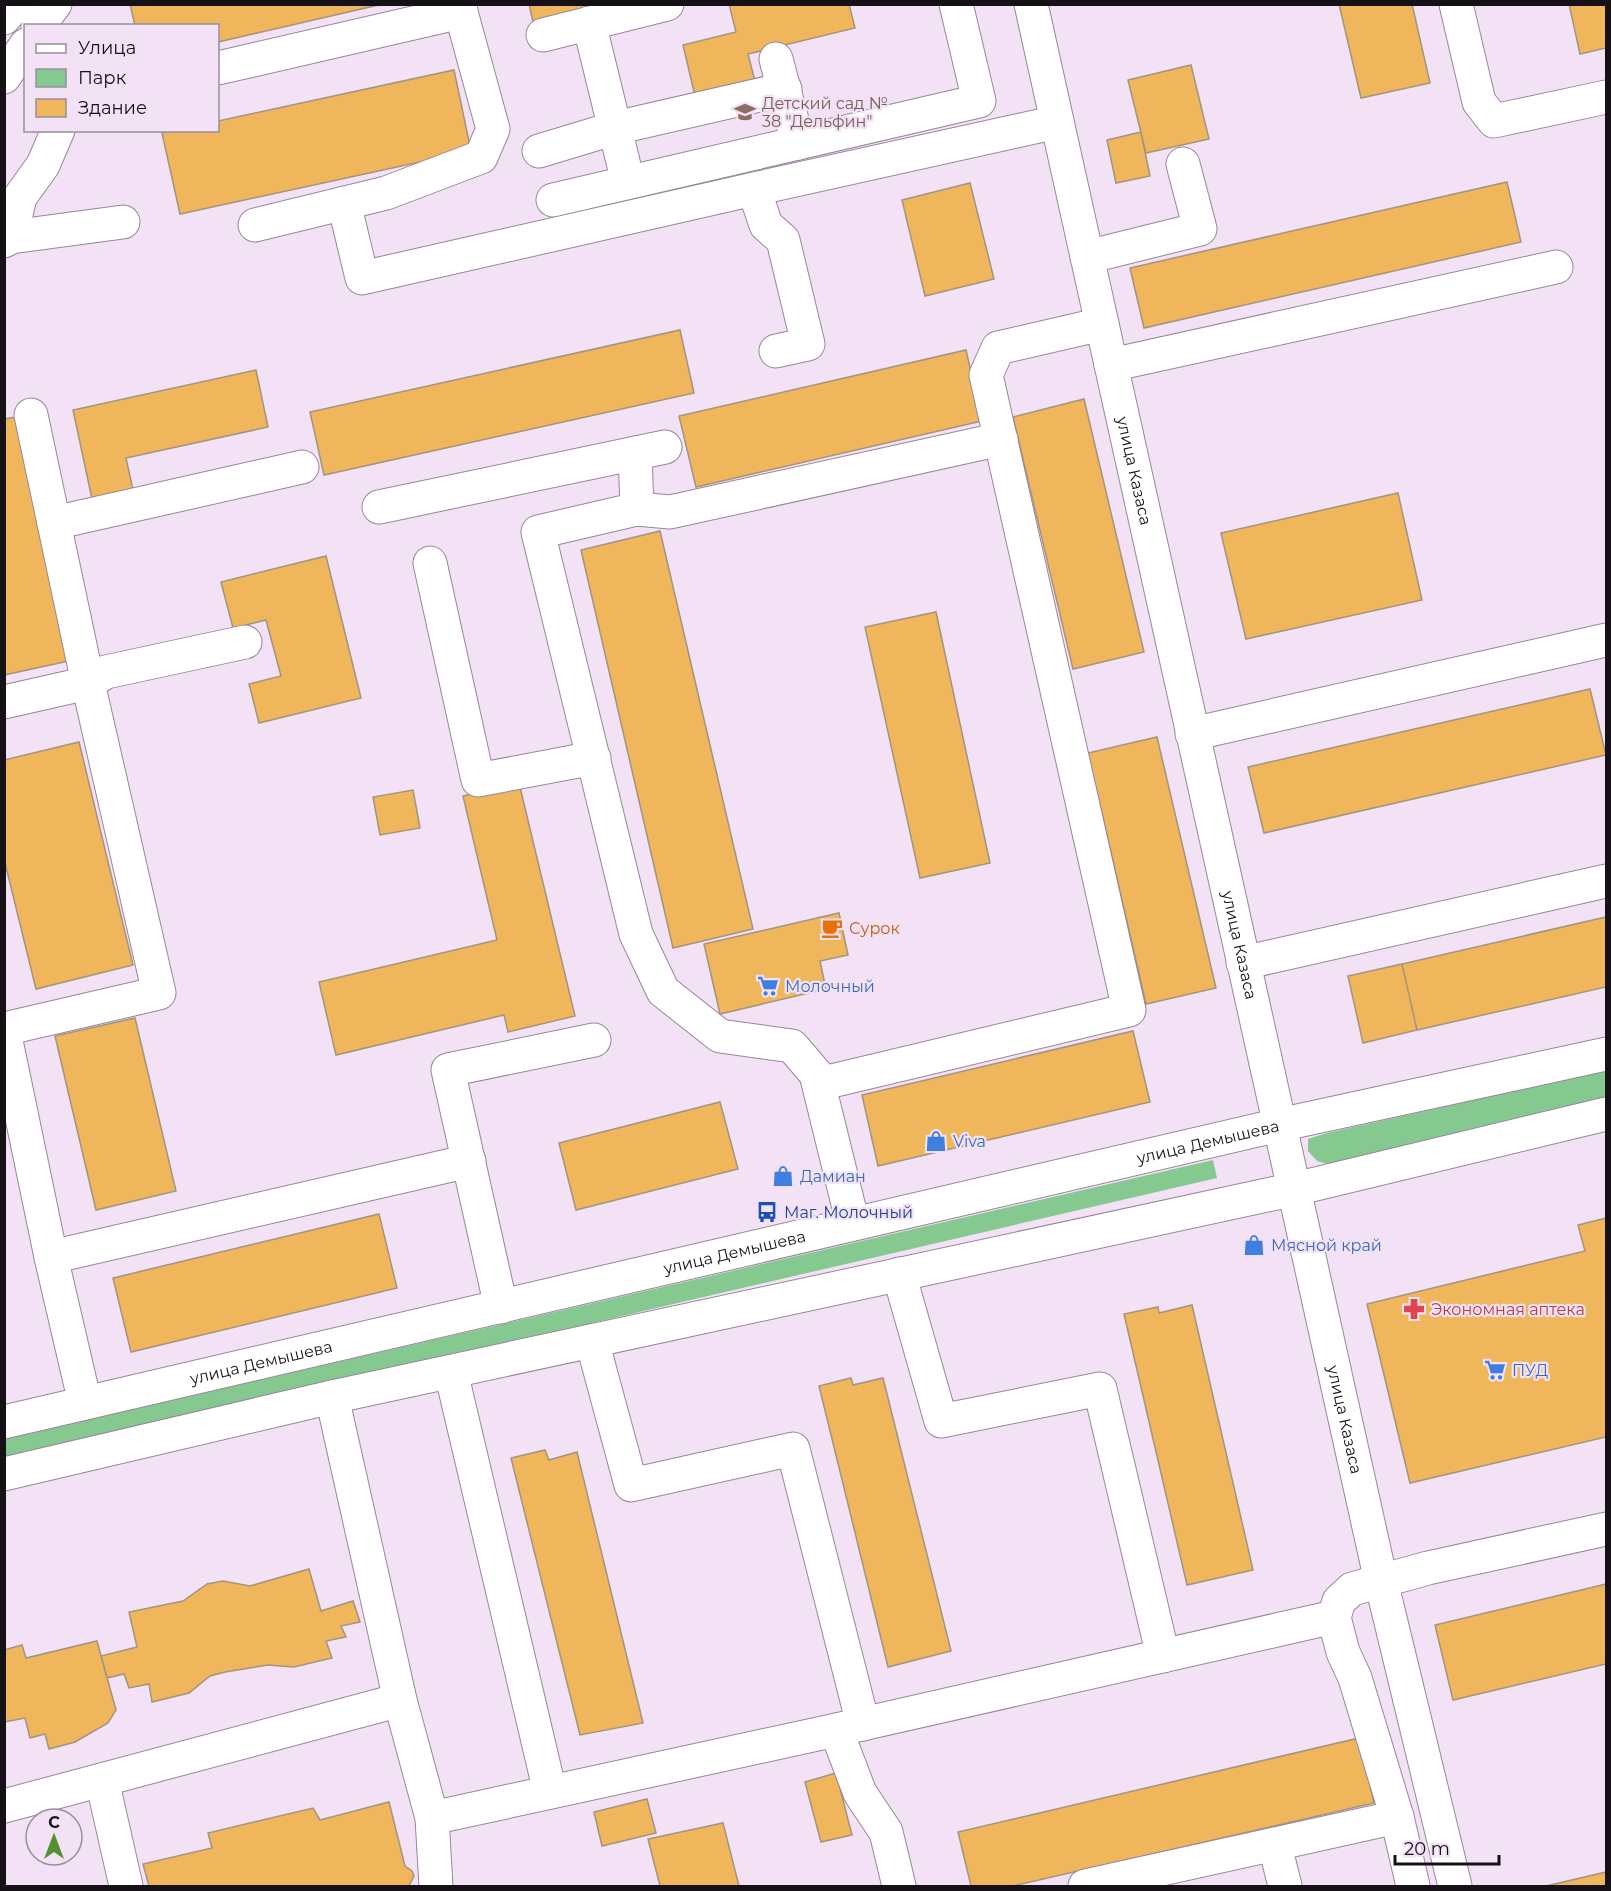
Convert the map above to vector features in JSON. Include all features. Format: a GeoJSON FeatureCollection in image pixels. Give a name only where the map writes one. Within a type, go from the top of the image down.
{"type":"FeatureCollection","features":[{"type":"Feature","properties":{"kind":"street"},"geometry":{"type":"LineString","coordinates":[[4,18],[16,4]]}},
{"type":"Feature","properties":{"kind":"street"},"geometry":{"type":"LineString","coordinates":[[40,24],[55,4]]}},
{"type":"Feature","properties":{"kind":"street"},"geometry":{"type":"LineString","coordinates":[[543,35],[667,4]]}},
{"type":"Feature","properties":{"kind":"street"},"geometry":{"type":"LineString","coordinates":[[553,200],[979,101],[956,4]]}},
{"type":"Feature","properties":{"kind":"street","name":"улица Казаса"},"geometry":{"type":"LineString","coordinates":[[1031,4],[1381,1581],[1455,1887]]}},
{"type":"Feature","properties":{"kind":"street"},"geometry":{"type":"LineString","coordinates":[[1456,4],[1479,102],[1494,121],[1606,97]]}},
{"type":"Feature","properties":{"kind":"street"},"geometry":{"type":"LineString","coordinates":[[219,68],[460,8],[493,129],[481,158],[386,193],[255,225]]}},
{"type":"Feature","properties":{"kind":"street"},"geometry":{"type":"LineString","coordinates":[[589,23],[628,182]]}},
{"type":"Feature","properties":{"kind":"street"},"geometry":{"type":"LineString","coordinates":[[4,77],[24,48]]}},
{"type":"Feature","properties":{"kind":"street"},"geometry":{"type":"LineString","coordinates":[[539,151],[781,74],[798,142]]}},
{"type":"Feature","properties":{"kind":"street"},"geometry":{"type":"LineString","coordinates":[[344,203],[363,278],[1057,122]]}},
{"type":"Feature","properties":{"kind":"street"},"geometry":{"type":"LineString","coordinates":[[57,132],[43,165],[20,197],[8,239],[123,222]]}},
{"type":"Feature","properties":{"kind":"street"},"geometry":{"type":"LineString","coordinates":[[1087,257],[1200,229],[1183,164]]}},
{"type":"Feature","properties":{"kind":"street"},"geometry":{"type":"LineString","coordinates":[[754,189],[766,225],[783,240],[808,344],[776,351]]}},
{"type":"Feature","properties":{"kind":"street"},"geometry":{"type":"LineString","coordinates":[[1111,365],[1556,267]]}},
{"type":"Feature","properties":{"kind":"street"},"geometry":{"type":"LineString","coordinates":[[819,1084],[1129,1010],[986,375],[998,348],[1102,324]]}},
{"type":"Feature","properties":{"kind":"street"},"geometry":{"type":"LineString","coordinates":[[31,416],[88,683],[159,993],[4,1030],[51,1257],[85,1403]]}},
{"type":"Feature","properties":{"kind":"street"},"geometry":{"type":"LineString","coordinates":[[854,1224],[816,1074],[792,1046],[720,1036],[663,991],[636,934],[538,532],[637,509],[670,512],[1001,439]]}},
{"type":"Feature","properties":{"kind":"street"},"geometry":{"type":"LineString","coordinates":[[379,507],[650,450],[637,509]]}},
{"type":"Feature","properties":{"kind":"street"},"geometry":{"type":"LineString","coordinates":[[54,523],[302,467]]}},
{"type":"Feature","properties":{"kind":"street"},"geometry":{"type":"LineString","coordinates":[[430,563],[478,780],[594,758]]}},
{"type":"Feature","properties":{"kind":"street"},"geometry":{"type":"LineString","coordinates":[[1192,734],[1606,640]]}},
{"type":"Feature","properties":{"kind":"street"},"geometry":{"type":"LineString","coordinates":[[4,702],[88,683],[106,672],[245,642]]}},
{"type":"Feature","properties":{"kind":"street"},"geometry":{"type":"LineString","coordinates":[[1243,963],[1606,881]]}},
{"type":"Feature","properties":{"kind":"street"},"geometry":{"type":"LineString","coordinates":[[501,1306],[448,1070],[594,1040]]}},
{"type":"Feature","properties":{"kind":"street","name":"улица Демышева"},"geometry":{"type":"LineString","coordinates":[[4,1422],[1279,1125],[1606,1054]]}},
{"type":"Feature","properties":{"kind":"street"},"geometry":{"type":"LineString","coordinates":[[4,1474],[332,1397],[1295,1189],[1606,1114]]}},
{"type":"Feature","properties":{"kind":"street"},"geometry":{"type":"LineString","coordinates":[[51,1257],[469,1161]]}},
{"type":"Feature","properties":{"kind":"street"},"geometry":{"type":"LineString","coordinates":[[899,1274],[941,1421],[1100,1389],[1163,1656]]}},
{"type":"Feature","properties":{"kind":"street"},"geometry":{"type":"LineString","coordinates":[[592,1341],[631,1485],[793,1449],[850,1727],[860,1793],[886,1832],[899,1887]]}},
{"type":"Feature","properties":{"kind":"street"},"geometry":{"type":"LineString","coordinates":[[451,1372],[550,1792]]}},
{"type":"Feature","properties":{"kind":"street"},"geometry":{"type":"LineString","coordinates":[[332,1397],[400,1700],[432,1818],[436,1887]]}},
{"type":"Feature","properties":{"kind":"street"},"geometry":{"type":"LineString","coordinates":[[1413,1887],[1397,1817],[1355,1678],[1343,1652],[1334,1617],[1339,1601],[1352,1589],[1428,1568],[1606,1529]]}},
{"type":"Feature","properties":{"kind":"street"},"geometry":{"type":"LineString","coordinates":[[432,1818],[850,1727],[1334,1617]]}},
{"type":"Feature","properties":{"kind":"street"},"geometry":{"type":"LineString","coordinates":[[4,1806],[400,1700]]}},
{"type":"Feature","properties":{"kind":"street"},"geometry":{"type":"LineString","coordinates":[[102,1780],[126,1887]]}},
{"type":"Feature","properties":{"kind":"street"},"geometry":{"type":"LineString","coordinates":[[1085,1887],[1397,1817]]}},
{"type":"Feature","properties":{"kind":"street"},"geometry":{"type":"LineString","coordinates":[[1275,1846],[1285,1887]]}},
{"type":"Feature","properties":{"kind":"green space"},"geometry":{"type":"Polygon","coordinates":[[[1606,1070],[1606,1102],[1327,1164],[1317,1161],[1308,1151],[1308,1139],[1327,1133],[1606,1070]]]}},
{"type":"Feature","properties":{"kind":"green space"},"geometry":{"type":"Polygon","coordinates":[[[1213,1160],[1217,1178],[5,1459],[4,1439],[1213,1160]]]}},
{"type":"Feature","properties":{"kind":"building"},"geometry":{"type":"Polygon","coordinates":[[[130,4],[383,4],[219,42],[219,24],[135,24],[130,4]]]}},
{"type":"Feature","properties":{"kind":"building"},"geometry":{"type":"Polygon","coordinates":[[[529,4],[593,4],[594,8],[533,22],[529,4]]]}},
{"type":"Feature","properties":{"kind":"building"},"geometry":{"type":"Polygon","coordinates":[[[729,4],[849,4],[855,28],[748,54],[755,81],[695,96],[683,45],[736,32],[729,4]]]}},
{"type":"Feature","properties":{"kind":"building"},"geometry":{"type":"Polygon","coordinates":[[[1339,4],[1412,4],[1430,83],[1361,98],[1339,4]]]}},
{"type":"Feature","properties":{"kind":"building"},"geometry":{"type":"Polygon","coordinates":[[[1569,4],[1606,4],[1606,48],[1580,54],[1569,4]]]}},
{"type":"Feature","properties":{"kind":"building"},"geometry":{"type":"Polygon","coordinates":[[[1191,65],[1209,139],[1146,153],[1128,80],[1191,65]]]}},
{"type":"Feature","properties":{"kind":"building"},"geometry":{"type":"Polygon","coordinates":[[[454,70],[471,151],[180,214],[162,133],[219,132],[219,121],[454,70]]]}},
{"type":"Feature","properties":{"kind":"building"},"geometry":{"type":"Polygon","coordinates":[[[1141,132],[1150,176],[1116,183],[1107,140],[1141,132]]]}},
{"type":"Feature","properties":{"kind":"building"},"geometry":{"type":"Polygon","coordinates":[[[1507,182],[1521,242],[1144,328],[1130,268],[1507,182]]]}},
{"type":"Feature","properties":{"kind":"building"},"geometry":{"type":"Polygon","coordinates":[[[970,183],[994,279],[925,296],[902,200],[970,183]]]}},
{"type":"Feature","properties":{"kind":"building"},"geometry":{"type":"Polygon","coordinates":[[[680,330],[694,393],[324,475],[310,412],[680,330]]]}},
{"type":"Feature","properties":{"kind":"building"},"geometry":{"type":"Polygon","coordinates":[[[966,350],[982,421],[696,487],[679,416],[966,350]]]}},
{"type":"Feature","properties":{"kind":"building"},"geometry":{"type":"Polygon","coordinates":[[[256,370],[268,427],[126,458],[133,490],[92,499],[73,410],[256,370]]]}},
{"type":"Feature","properties":{"kind":"building"},"geometry":{"type":"Polygon","coordinates":[[[1084,399],[1144,652],[1073,669],[1013,417],[1084,399]]]}},
{"type":"Feature","properties":{"kind":"building"},"geometry":{"type":"Polygon","coordinates":[[[16,417],[69,661],[4,675],[4,419],[16,417]]]}},
{"type":"Feature","properties":{"kind":"building"},"geometry":{"type":"Polygon","coordinates":[[[1398,493],[1422,600],[1246,639],[1221,533],[1398,493]]]}},
{"type":"Feature","properties":{"kind":"building"},"geometry":{"type":"Polygon","coordinates":[[[660,531],[753,929],[673,948],[581,550],[660,531]]]}},
{"type":"Feature","properties":{"kind":"building"},"geometry":{"type":"Polygon","coordinates":[[[326,556],[361,698],[259,723],[249,684],[281,676],[266,620],[233,628],[221,582],[326,556]]]}},
{"type":"Feature","properties":{"kind":"building"},"geometry":{"type":"Polygon","coordinates":[[[936,612],[990,863],[920,878],[865,627],[936,612]]]}},
{"type":"Feature","properties":{"kind":"building"},"geometry":{"type":"Polygon","coordinates":[[[1590,689],[1606,755],[1264,833],[1248,767],[1590,689]]]}},
{"type":"Feature","properties":{"kind":"building"},"geometry":{"type":"Polygon","coordinates":[[[1157,737],[1216,988],[1146,1004],[1088,753],[1157,737]]]}},
{"type":"Feature","properties":{"kind":"building"},"geometry":{"type":"Polygon","coordinates":[[[79,742],[133,965],[36,989],[4,859],[4,760],[79,742]]]}},
{"type":"Feature","properties":{"kind":"building"},"geometry":{"type":"Polygon","coordinates":[[[519,783],[575,1016],[508,1032],[504,1015],[336,1055],[319,982],[497,940],[463,796],[519,783]]]}},
{"type":"Feature","properties":{"kind":"building"},"geometry":{"type":"Polygon","coordinates":[[[413,790],[420,828],[380,835],[373,797],[413,790]]]}},
{"type":"Feature","properties":{"kind":"building"},"geometry":{"type":"Polygon","coordinates":[[[839,913],[848,955],[820,961],[826,989],[720,1014],[704,944],[839,913]]]}},
{"type":"Feature","properties":{"kind":"building"},"geometry":{"type":"Polygon","coordinates":[[[1606,917],[1606,987],[1417,1030],[1402,964],[1606,917]]]}},
{"type":"Feature","properties":{"kind":"building"},"geometry":{"type":"Polygon","coordinates":[[[1402,964],[1417,1030],[1363,1043],[1348,976],[1402,964]]]}},
{"type":"Feature","properties":{"kind":"building"},"geometry":{"type":"Polygon","coordinates":[[[135,1018],[176,1191],[96,1210],[55,1036],[135,1018]]]}},
{"type":"Feature","properties":{"kind":"building"},"geometry":{"type":"Polygon","coordinates":[[[1133,1031],[1150,1102],[878,1166],[862,1095],[1133,1031]]]}},
{"type":"Feature","properties":{"kind":"building"},"geometry":{"type":"Polygon","coordinates":[[[720,1102],[738,1169],[576,1210],[559,1143],[720,1102]]]}},
{"type":"Feature","properties":{"kind":"building"},"geometry":{"type":"Polygon","coordinates":[[[379,1214],[397,1288],[131,1352],[113,1278],[379,1214]]]}},
{"type":"Feature","properties":{"kind":"building","name":"ПУД"},"geometry":{"type":"Polygon","coordinates":[[[1606,1218],[1606,1437],[1410,1483],[1367,1304],[1585,1251],[1578,1225],[1606,1218]]]}},
{"type":"Feature","properties":{"kind":"building"},"geometry":{"type":"Polygon","coordinates":[[[1192,1305],[1253,1570],[1187,1585],[1124,1314],[1158,1307],[1159,1313],[1192,1305]]]}},
{"type":"Feature","properties":{"kind":"building"},"geometry":{"type":"Polygon","coordinates":[[[851,1378],[853,1385],[883,1378],[951,1651],[888,1667],[819,1386],[851,1378]]]}},
{"type":"Feature","properties":{"kind":"building"},"geometry":{"type":"Polygon","coordinates":[[[545,1450],[549,1460],[577,1452],[643,1723],[580,1735],[511,1458],[545,1450]]]}},
{"type":"Feature","properties":{"kind":"building"},"geometry":{"type":"Polygon","coordinates":[[[309,1569],[321,1611],[353,1601],[360,1622],[341,1626],[346,1637],[326,1641],[332,1658],[294,1667],[268,1665],[225,1672],[210,1676],[189,1693],[152,1702],[149,1684],[129,1688],[124,1674],[107,1678],[101,1656],[137,1647],[129,1612],[183,1601],[207,1584],[223,1581],[250,1586],[309,1569]]]}},
{"type":"Feature","properties":{"kind":"building"},"geometry":{"type":"Polygon","coordinates":[[[1606,1584],[1606,1664],[1453,1700],[1435,1625],[1606,1584]]]}},
{"type":"Feature","properties":{"kind":"building"},"geometry":{"type":"Polygon","coordinates":[[[97,1641],[116,1710],[108,1723],[75,1742],[49,1749],[45,1734],[30,1738],[25,1718],[4,1722],[4,1650],[22,1645],[26,1658],[97,1641]]]}},
{"type":"Feature","properties":{"kind":"building"},"geometry":{"type":"Polygon","coordinates":[[[1359,1738],[1374,1803],[1013,1886],[971,1886],[958,1832],[1359,1738]]]}},
{"type":"Feature","properties":{"kind":"building"},"geometry":{"type":"Polygon","coordinates":[[[836,1773],[852,1835],[821,1842],[805,1782],[836,1773]]]}},
{"type":"Feature","properties":{"kind":"building"},"geometry":{"type":"Polygon","coordinates":[[[647,1799],[656,1833],[602,1846],[594,1812],[647,1799]]]}},
{"type":"Feature","properties":{"kind":"building"},"geometry":{"type":"Polygon","coordinates":[[[389,1802],[405,1866],[412,1871],[414,1876],[409,1886],[149,1886],[143,1864],[212,1848],[208,1833],[313,1808],[320,1820],[389,1802]]]}},
{"type":"Feature","properties":{"kind":"building"},"geometry":{"type":"Polygon","coordinates":[[[723,1823],[739,1886],[660,1886],[648,1839],[723,1823]]]}},
{"type":"Feature","properties":{"kind":"building"},"geometry":{"type":"Polygon","coordinates":[[[1606,1872],[1606,1886],[1546,1886],[1606,1872]]]}},
{"type":"Feature","properties":{"kind":"place","name":"Детский сад № 38 \"Дельфин\""},"geometry":{"type":"Point","coordinates":[745,112]}},
{"type":"Feature","properties":{"kind":"place","name":"Сурок"},"geometry":{"type":"Point","coordinates":[832,928]}},
{"type":"Feature","properties":{"kind":"place","name":"Молочный"},"geometry":{"type":"Point","coordinates":[768,986]}},
{"type":"Feature","properties":{"kind":"place","name":"Viva"},"geometry":{"type":"Point","coordinates":[936,1141]}},
{"type":"Feature","properties":{"kind":"place","name":"Дамиан"},"geometry":{"type":"Point","coordinates":[783,1176]}},
{"type":"Feature","properties":{"kind":"place","name":"Маг. Молочный"},"geometry":{"type":"Point","coordinates":[767,1212]}},
{"type":"Feature","properties":{"kind":"place","name":"Мясной край"},"geometry":{"type":"Point","coordinates":[1254,1245]}},
{"type":"Feature","properties":{"kind":"place","name":"Экономная аптека"},"geometry":{"type":"Point","coordinates":[1414,1309]}},
{"type":"Feature","properties":{"kind":"place","name":"ПУД"},"geometry":{"type":"Point","coordinates":[1495,1370]}}]}
